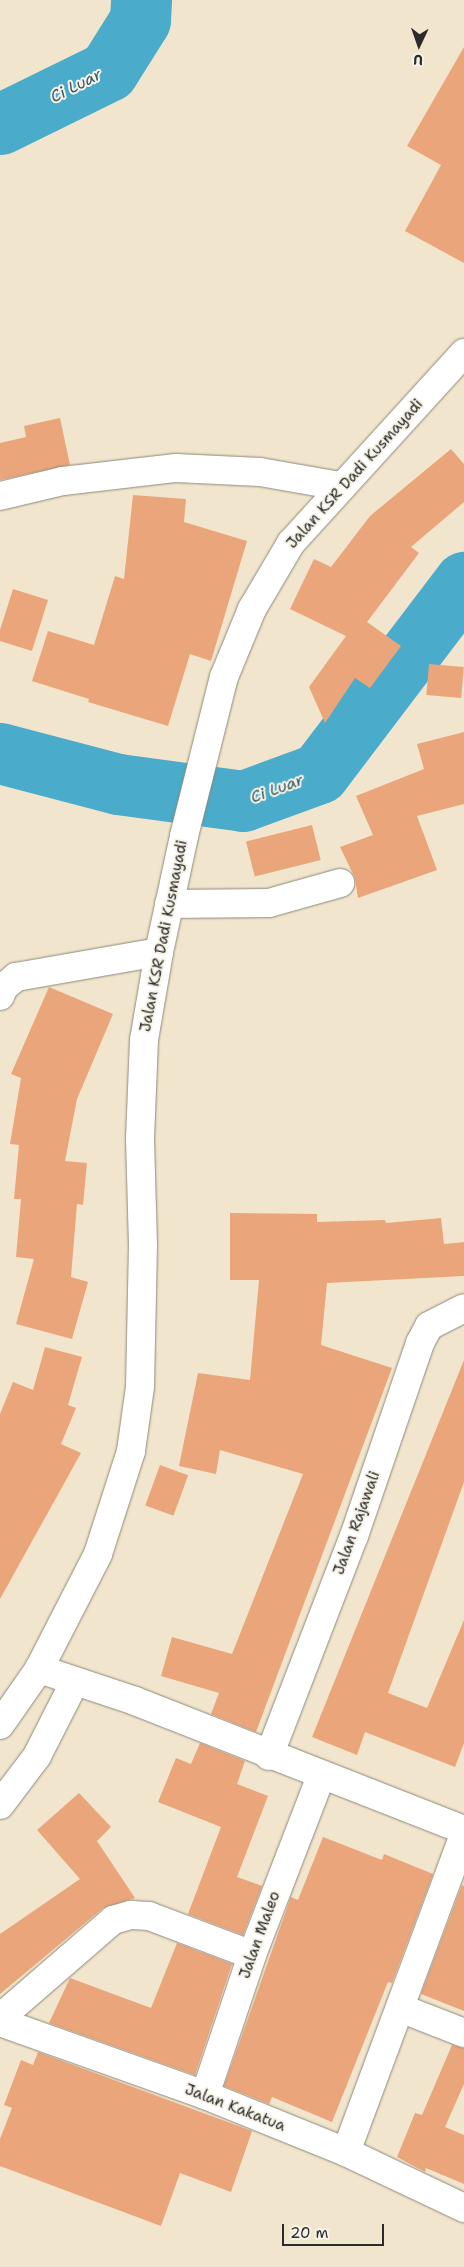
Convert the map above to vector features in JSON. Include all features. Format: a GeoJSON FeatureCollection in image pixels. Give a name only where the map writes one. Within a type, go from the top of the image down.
{"type":"FeatureCollection","features":[{"type":"Feature","properties":{"kind":"street","name":"Jalan KSR Dadi Kusmayadi"},"geometry":{"type":"LineString","coordinates":[[0,1725],[39,1669],[98,1554],[131,1451],[140,1387],[143,1246],[140,1140],[144,1040],[158,952],[204,750],[224,676],[252,610],[291,543],[340,486],[464,353]]}},
{"type":"Feature","properties":{"kind":"street"},"geometry":{"type":"LineString","coordinates":[[0,496],[63,481],[176,468],[260,472],[340,486]]}},
{"type":"Feature","properties":{"kind":"street"},"geometry":{"type":"LineString","coordinates":[[169,904],[269,903],[340,884]]}},
{"type":"Feature","properties":{"kind":"street"},"geometry":{"type":"LineString","coordinates":[[0,996],[4,987],[16,977],[158,952]]}},
{"type":"Feature","properties":{"kind":"street","name":"Jalan Rajawali"},"geometry":{"type":"LineString","coordinates":[[269,1756],[354,1536],[420,1342],[430,1326],[464,1308]]}},
{"type":"Feature","properties":{"kind":"street"},"geometry":{"type":"LineString","coordinates":[[39,1669],[74,1683],[135,1701],[269,1756],[464,1830]]}},
{"type":"Feature","properties":{"kind":"street"},"geometry":{"type":"LineString","coordinates":[[0,1804],[37,1756],[74,1683]]}},
{"type":"Feature","properties":{"kind":"street","name":"Jalan Maleo"},"geometry":{"type":"LineString","coordinates":[[205,2095],[252,1955],[321,1776]]}},
{"type":"Feature","properties":{"kind":"street"},"geometry":{"type":"LineString","coordinates":[[346,2152],[464,1834]]}},
{"type":"Feature","properties":{"kind":"street"},"geometry":{"type":"LineString","coordinates":[[0,2018],[113,1920],[131,1915],[149,1916],[252,1955]]}},
{"type":"Feature","properties":{"kind":"street"},"geometry":{"type":"LineString","coordinates":[[400,2008],[464,2033]]}},
{"type":"Feature","properties":{"kind":"street","name":"Jalan Kakatua"},"geometry":{"type":"LineString","coordinates":[[0,2022],[205,2095],[346,2152],[464,2208]]}},
{"type":"Feature","properties":{"kind":"building"},"geometry":{"type":"Polygon","coordinates":[[[464,47],[464,263],[405,231],[441,165],[407,146],[464,47]]]}},
{"type":"Feature","properties":{"kind":"building"},"geometry":{"type":"Polygon","coordinates":[[[60,418],[70,465],[0,480],[0,443],[26,437],[24,426],[60,418]]]}},
{"type":"Feature","properties":{"kind":"building"},"geometry":{"type":"Polygon","coordinates":[[[451,449],[464,464],[464,502],[411,547],[419,553],[367,622],[401,646],[370,688],[355,678],[325,723],[309,687],[346,636],[290,609],[314,559],[331,567],[370,516],[451,449]]]}},
{"type":"Feature","properties":{"kind":"building"},"geometry":{"type":"Polygon","coordinates":[[[133,495],[186,499],[184,522],[247,541],[211,661],[190,654],[168,726],[88,702],[89,699],[32,681],[48,631],[94,645],[115,576],[124,579],[133,495]]]}},
{"type":"Feature","properties":{"kind":"building"},"geometry":{"type":"Polygon","coordinates":[[[13,589],[48,600],[32,651],[0,641],[0,630],[13,589]]]}},
{"type":"Feature","properties":{"kind":"building"},"geometry":{"type":"Polygon","coordinates":[[[429,664],[464,667],[461,698],[426,695],[429,664]]]}},
{"type":"Feature","properties":{"kind":"building"},"geometry":{"type":"Polygon","coordinates":[[[464,732],[464,804],[417,816],[437,870],[358,898],[355,878],[340,847],[373,835],[356,796],[424,769],[417,744],[464,732]]]}},
{"type":"Feature","properties":{"kind":"building"},"geometry":{"type":"Polygon","coordinates":[[[312,825],[321,860],[255,876],[246,841],[312,825]]]}},
{"type":"Feature","properties":{"kind":"building"},"geometry":{"type":"Polygon","coordinates":[[[49,987],[113,1014],[77,1099],[65,1161],[87,1163],[83,1205],[77,1204],[71,1277],[88,1282],[72,1339],[16,1324],[34,1259],[16,1257],[21,1199],[14,1199],[19,1145],[10,1144],[21,1078],[11,1074],[49,987]]]}},
{"type":"Feature","properties":{"kind":"building"},"geometry":{"type":"Polygon","coordinates":[[[230,1213],[317,1214],[317,1222],[385,1220],[386,1223],[441,1218],[444,1244],[464,1242],[464,1276],[327,1283],[321,1345],[392,1368],[256,1732],[211,1714],[219,1693],[161,1676],[172,1637],[232,1654],[303,1474],[220,1450],[216,1474],[179,1466],[198,1373],[250,1380],[259,1280],[230,1280],[230,1213]]]}},
{"type":"Feature","properties":{"kind":"building"},"geometry":{"type":"Polygon","coordinates":[[[45,1347],[82,1357],[68,1405],[76,1408],[61,1444],[81,1453],[0,1599],[0,1414],[13,1382],[33,1390],[45,1347]]]}},
{"type":"Feature","properties":{"kind":"building"},"geometry":{"type":"Polygon","coordinates":[[[464,1360],[464,1482],[388,1693],[427,1708],[464,1620],[464,1743],[455,1767],[365,1732],[357,1755],[312,1737],[464,1360]]]}},
{"type":"Feature","properties":{"kind":"building"},"geometry":{"type":"Polygon","coordinates":[[[160,1465],[188,1475],[173,1516],[145,1505],[160,1465]]]}},
{"type":"Feature","properties":{"kind":"building"},"geometry":{"type":"Polygon","coordinates":[[[200,1743],[245,1761],[237,1784],[268,1796],[237,1877],[262,1886],[243,1935],[188,1914],[221,1827],[158,1802],[176,1758],[191,1764],[200,1743]]]}},
{"type":"Feature","properties":{"kind":"building"},"geometry":{"type":"Polygon","coordinates":[[[79,1793],[111,1827],[97,1841],[135,1898],[103,1908],[0,1994],[0,1934],[80,1879],[37,1830],[79,1793]]]}},
{"type":"Feature","properties":{"kind":"building"},"geometry":{"type":"Polygon","coordinates":[[[323,1837],[382,1860],[384,1854],[433,1874],[392,1983],[388,1982],[332,2122],[272,2097],[269,2104],[224,2086],[291,1897],[298,1900],[323,1837]]]}},
{"type":"Feature","properties":{"kind":"building"},"geometry":{"type":"Polygon","coordinates":[[[462,1885],[464,1886],[464,2011],[421,1994],[462,1885]]]}},
{"type":"Feature","properties":{"kind":"building"},"geometry":{"type":"Polygon","coordinates":[[[177,1943],[232,1964],[195,2075],[49,2023],[70,1978],[151,2008],[177,1943]]]}},
{"type":"Feature","properties":{"kind":"building"},"geometry":{"type":"Polygon","coordinates":[[[452,2045],[464,2048],[464,2084],[445,2127],[464,2135],[464,2184],[426,2168],[425,2172],[397,2157],[415,2113],[422,2115],[452,2045]]]}},
{"type":"Feature","properties":{"kind":"building"},"geometry":{"type":"Polygon","coordinates":[[[38,2052],[252,2131],[231,2192],[180,2173],[161,2226],[0,2166],[0,2139],[12,2108],[4,2105],[21,2060],[33,2065],[38,2052]]]}},
{"type":"Feature","properties":{"kind":"waterway","name":"Ci Luar"},"geometry":{"type":"LineString","coordinates":[[0,124],[108,71],[140,20],[141,0]]}},
{"type":"Feature","properties":{"kind":"waterway","name":"Ci Luar"},"geometry":{"type":"LineString","coordinates":[[0,753],[118,784],[243,801],[319,773],[464,582]]}}]}
